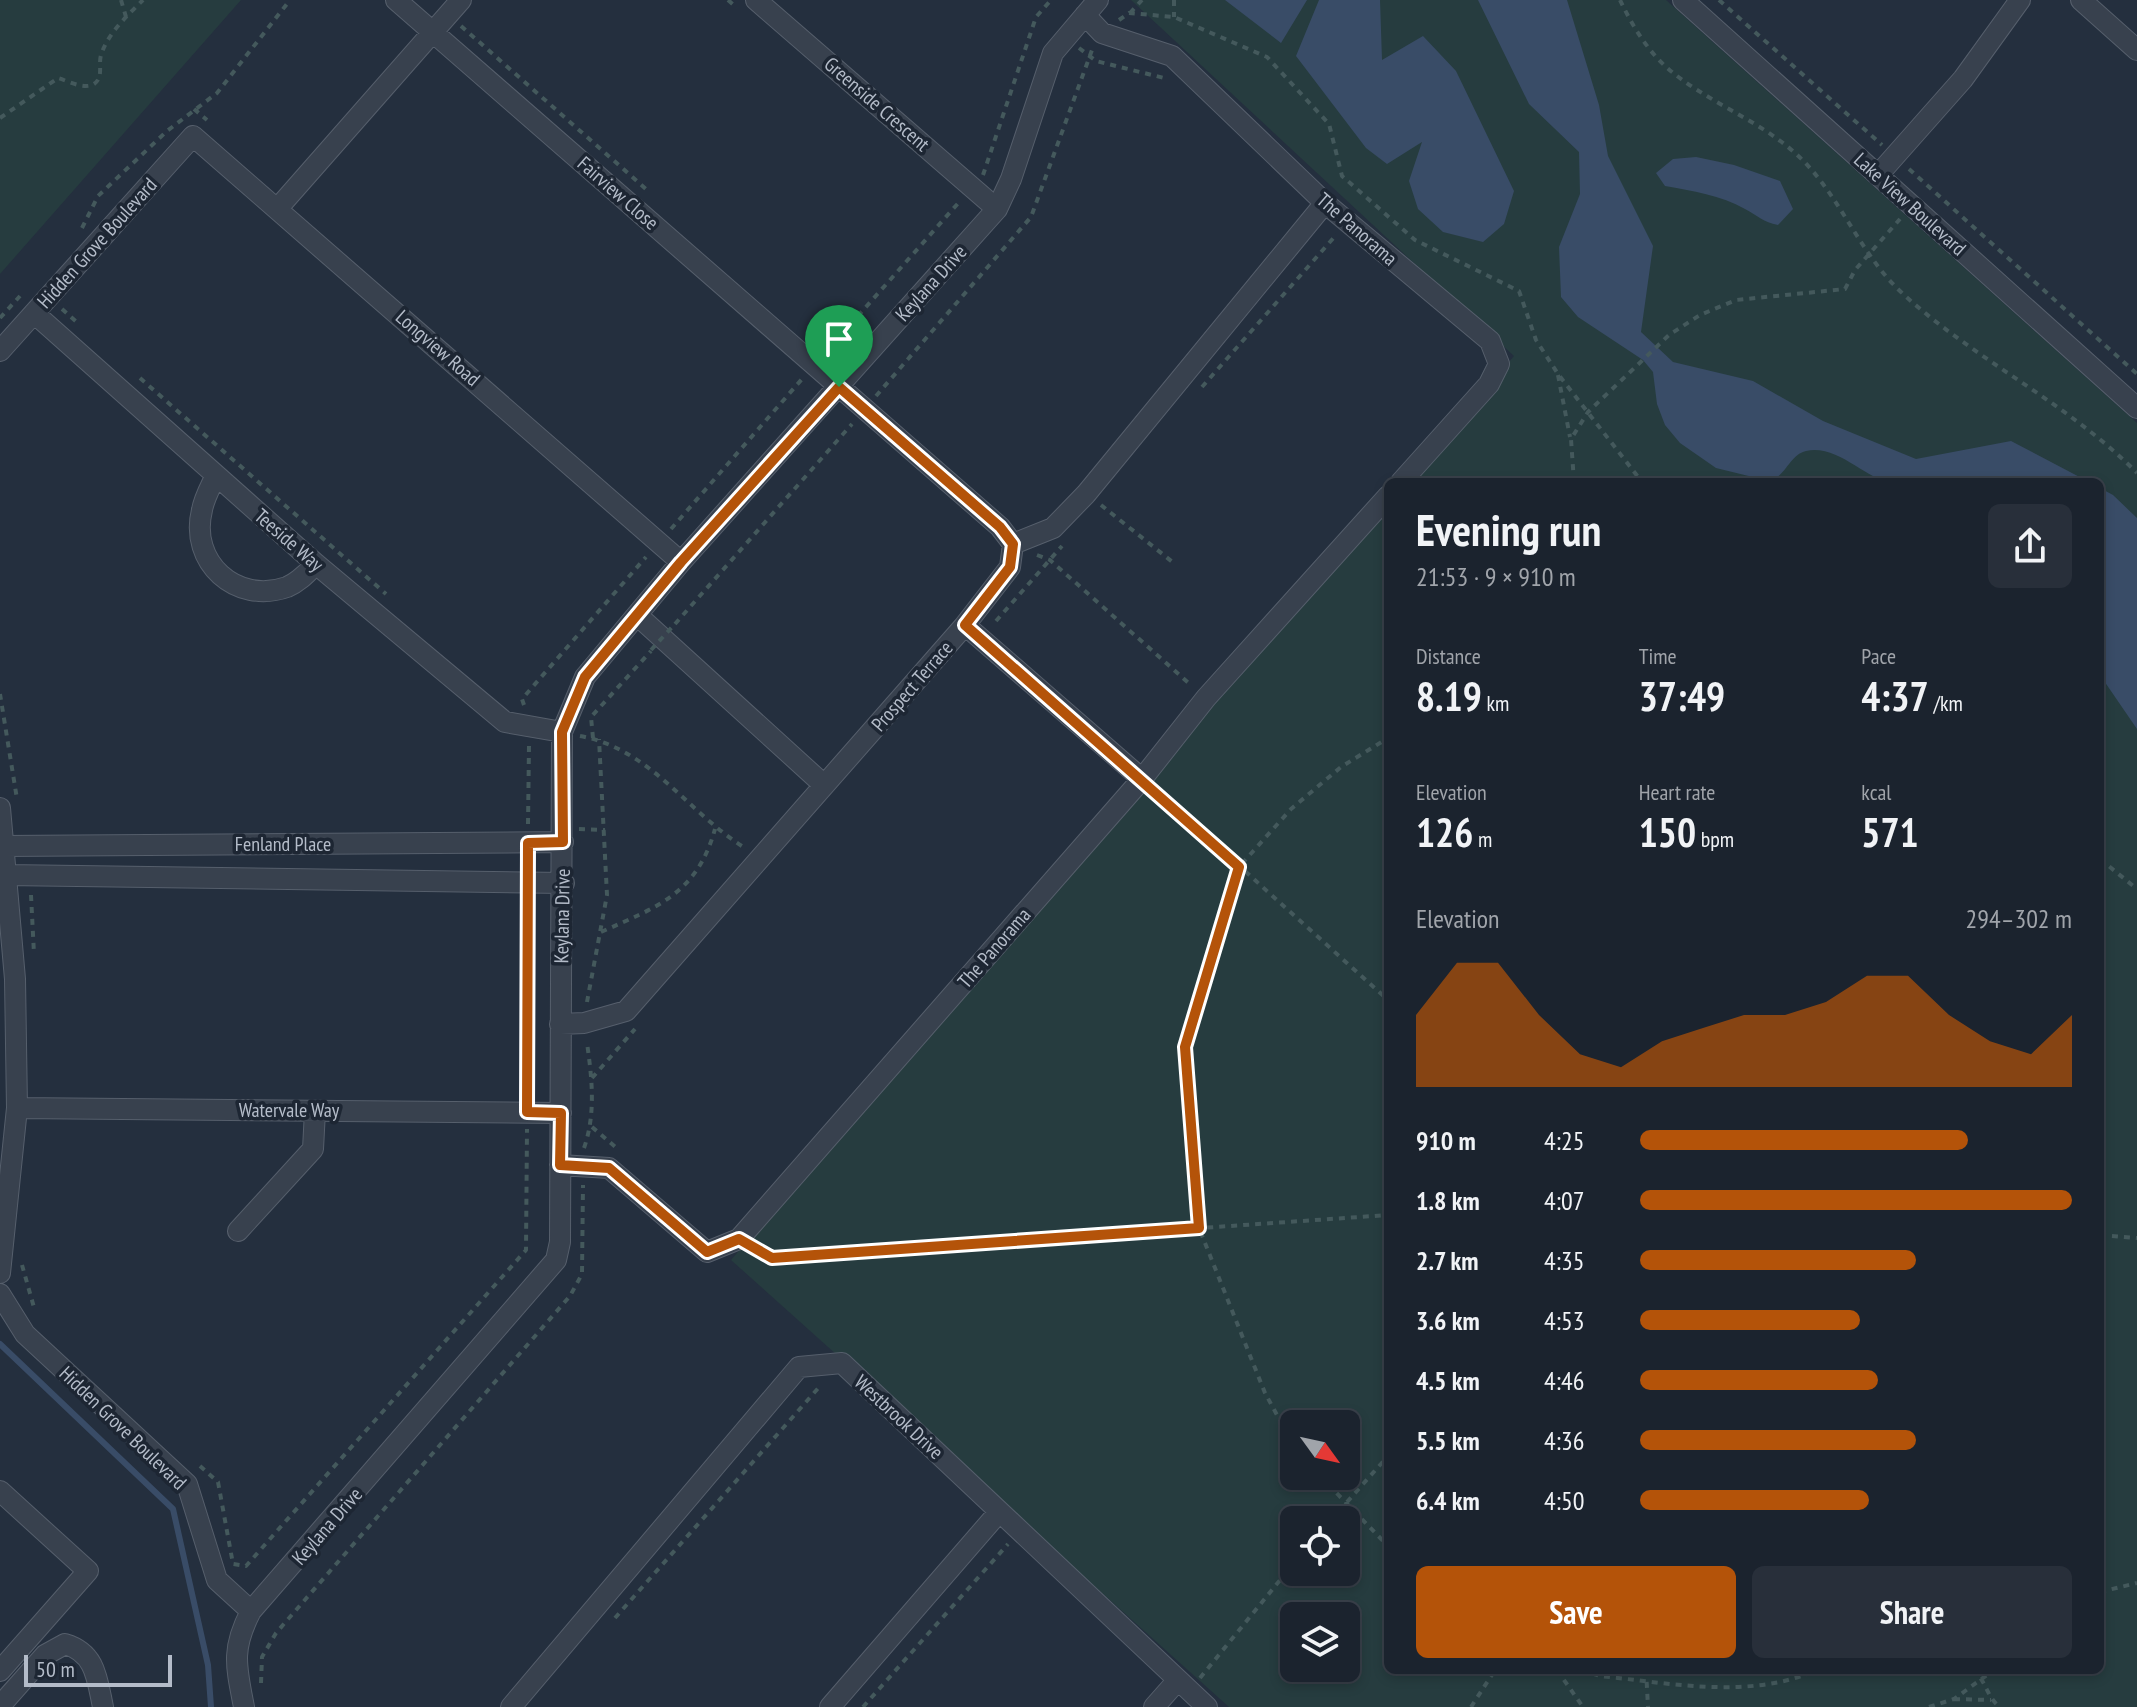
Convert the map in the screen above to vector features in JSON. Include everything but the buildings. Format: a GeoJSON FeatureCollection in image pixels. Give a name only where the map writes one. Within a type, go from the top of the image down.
{"type":"FeatureCollection","features":[{"type":"Feature","properties":{"kind":"street","name":"Fairview Close"},"geometry":{"type":"LineString","coordinates":[[396,0],[1000,527],[1013,544]]}},
{"type":"Feature","properties":{"kind":"street","name":"Greenside Crescent"},"geometry":{"type":"LineString","coordinates":[[756,0],[997,209]]}},
{"type":"Feature","properties":{"kind":"street","name":"Lake View Boulevard"},"geometry":{"type":"LineString","coordinates":[[1683,0],[2137,408]]}},
{"type":"Feature","properties":{"kind":"street"},"geometry":{"type":"LineString","coordinates":[[1878,175],[1963,79],[2020,0]]}},
{"type":"Feature","properties":{"kind":"street"},"geometry":{"type":"LineString","coordinates":[[2081,0],[2137,50]]}},
{"type":"Feature","properties":{"kind":"street","name":"Keylana Drive"},"geometry":{"type":"LineString","coordinates":[[244,1707],[234,1657],[239,1633],[251,1611],[556,1260],[560,1242],[560,1024],[564,883],[562,732],[585,677],[681,562],[997,209],[1011,179],[1053,53],[1092,7]]}},
{"type":"Feature","properties":{"kind":"street","name":"The Panorama"},"geometry":{"type":"LineString","coordinates":[[1092,7],[1102,33],[1172,56],[1325,203],[1490,341],[1499,364],[1489,384],[1405,478]]}},
{"type":"Feature","properties":{"kind":"street"},"geometry":{"type":"LineString","coordinates":[[278,208],[455,8]]}},
{"type":"Feature","properties":{"kind":"street","name":"Longview Road"},"geometry":{"type":"LineString","coordinates":[[193,136],[681,562]]}},
{"type":"Feature","properties":{"kind":"street","name":"Hidden Grove Boulevard"},"geometry":{"type":"LineString","coordinates":[[0,351],[193,136]]}},
{"type":"Feature","properties":{"kind":"street"},"geometry":{"type":"LineString","coordinates":[[1013,544],[1053,528],[1093,499],[1325,203]]}},
{"type":"Feature","properties":{"kind":"street","name":"Teeside Way"},"geometry":{"type":"LineString","coordinates":[[34,313],[316,564],[505,722],[527,718],[562,732]]}},
{"type":"Feature","properties":{"kind":"street"},"geometry":{"type":"LineString","coordinates":[[216,475],[201,511],[200,532],[211,566],[229,584],[255,591],[284,588],[298,582],[316,564]]}},
{"type":"Feature","properties":{"kind":"street","name":"The Panorama"},"geometry":{"type":"LineString","coordinates":[[739,1239],[1142,779],[1206,698],[1384,500]]}},
{"type":"Feature","properties":{"kind":"street","name":"Prospect Terrace"},"geometry":{"type":"LineString","coordinates":[[560,1024],[584,1023],[626,1011],[824,785],[973,632],[1010,567],[1013,544]]}},
{"type":"Feature","properties":{"kind":"street"},"geometry":{"type":"LineString","coordinates":[[637,615],[824,785]]}},
{"type":"Feature","properties":{"kind":"street"},"geometry":{"type":"LineString","coordinates":[[973,632],[1142,779]]}},
{"type":"Feature","properties":{"kind":"street"},"geometry":{"type":"LineString","coordinates":[[0,1273],[17,1108],[15,979],[3,846],[9,810]]}},
{"type":"Feature","properties":{"kind":"street","name":"Fenland Place"},"geometry":{"type":"LineString","coordinates":[[3,846],[563,842]]}},
{"type":"Feature","properties":{"kind":"street","name":"Fenland Place"},"geometry":{"type":"LineString","coordinates":[[6,875],[564,883]]}},
{"type":"Feature","properties":{"kind":"street","name":"Watervale Way"},"geometry":{"type":"LineString","coordinates":[[17,1108],[561,1113]]}},
{"type":"Feature","properties":{"kind":"street"},"geometry":{"type":"LineString","coordinates":[[238,1231],[313,1149],[315,1111]]}},
{"type":"Feature","properties":{"kind":"street"},"geometry":{"type":"LineString","coordinates":[[560,1165],[609,1168],[707,1252],[739,1239]]}},
{"type":"Feature","properties":{"kind":"street","name":"Hidden Grove Boulevard"},"geometry":{"type":"LineString","coordinates":[[0,1294],[25,1334],[187,1484],[217,1580],[251,1611]]}},
{"type":"Feature","properties":{"kind":"street","name":"Westbrook Drive"},"geometry":{"type":"LineString","coordinates":[[511,1707],[799,1367],[842,1363],[993,1518],[1207,1707]]}},
{"type":"Feature","properties":{"kind":"street"},"geometry":{"type":"LineString","coordinates":[[0,1491],[88,1571],[0,1671]]}},
{"type":"Feature","properties":{"kind":"street"},"geometry":{"type":"LineString","coordinates":[[830,1707],[993,1518]]}},
{"type":"Feature","properties":{"kind":"street"},"geometry":{"type":"LineString","coordinates":[[0,1706],[45,1655],[65,1644],[82,1649],[95,1666],[103,1707]]}},
{"type":"Feature","properties":{"kind":"street"},"geometry":{"type":"LineString","coordinates":[[1154,1707],[1183,1687]]}},
{"type":"Feature","properties":{"kind":"path"},"geometry":{"type":"LineString","coordinates":[[121,0],[126,17]]}},
{"type":"Feature","properties":{"kind":"path"},"geometry":{"type":"LineString","coordinates":[[0,118],[58,78],[86,87],[94,83],[101,72],[100,59],[105,45],[143,0]]}},
{"type":"Feature","properties":{"kind":"path"},"geometry":{"type":"LineString","coordinates":[[584,1023],[607,895],[596,738],[591,717],[1031,217],[1089,55],[1102,33],[1142,0]]}},
{"type":"Feature","properties":{"kind":"path"},"geometry":{"type":"LineString","coordinates":[[1174,0],[1174,17]]}},
{"type":"Feature","properties":{"kind":"path"},"geometry":{"type":"LineString","coordinates":[[1620,0],[1632,25],[1664,64],[1796,153],[1834,200],[1868,255],[1904,295],[2092,431],[2137,473]]}},
{"type":"Feature","properties":{"kind":"path"},"geometry":{"type":"LineString","coordinates":[[1719,0],[2137,374]]}},
{"type":"Feature","properties":{"kind":"path"},"geometry":{"type":"LineString","coordinates":[[455,8],[654,196]]}},
{"type":"Feature","properties":{"kind":"path"},"geometry":{"type":"LineString","coordinates":[[1130,13],[1174,17],[1267,57],[1329,124],[1342,176],[1415,240],[1519,291],[1536,340],[1558,374],[1639,478]]}},
{"type":"Feature","properties":{"kind":"path"},"geometry":{"type":"LineString","coordinates":[[1038,15],[1096,61],[1171,80]]}},
{"type":"Feature","properties":{"kind":"path"},"geometry":{"type":"LineString","coordinates":[[1571,439],[1588,412],[1657,346],[1684,325],[1736,300],[1845,289],[1868,255],[1929,187]]}},
{"type":"Feature","properties":{"kind":"path"},"geometry":{"type":"LineString","coordinates":[[1193,397],[1341,230]]}},
{"type":"Feature","properties":{"kind":"path"},"geometry":{"type":"LineString","coordinates":[[49,296],[87,331]]}},
{"type":"Feature","properties":{"kind":"path"},"geometry":{"type":"LineString","coordinates":[[817,339],[828,350]]}},
{"type":"Feature","properties":{"kind":"path"},"geometry":{"type":"LineString","coordinates":[[130,370],[397,604]]}},
{"type":"Feature","properties":{"kind":"path"},"geometry":{"type":"LineString","coordinates":[[1558,374],[1571,439],[1574,478]]}},
{"type":"Feature","properties":{"kind":"path"},"geometry":{"type":"LineString","coordinates":[[1109,492],[1093,499],[1175,564]]}},
{"type":"Feature","properties":{"kind":"path"},"geometry":{"type":"LineString","coordinates":[[973,632],[1050,560],[1069,537]]}},
{"type":"Feature","properties":{"kind":"path"},"geometry":{"type":"LineString","coordinates":[[1013,544],[1050,560],[1206,698]]}},
{"type":"Feature","properties":{"kind":"path"},"geometry":{"type":"LineString","coordinates":[[0,694],[9,810]]}},
{"type":"Feature","properties":{"kind":"path"},"geometry":{"type":"LineString","coordinates":[[515,709],[527,718],[528,843]]}},
{"type":"Feature","properties":{"kind":"path"},"geometry":{"type":"LineString","coordinates":[[562,732],[596,738],[641,761],[672,785],[715,829],[761,857]]}},
{"type":"Feature","properties":{"kind":"path"},"geometry":{"type":"LineString","coordinates":[[1280,1420],[1265,1393],[1199,1228],[1185,1047],[1239,867],[1291,809],[1341,767],[1384,740]]}},
{"type":"Feature","properties":{"kind":"path"},"geometry":{"type":"LineString","coordinates":[[1142,779],[1384,996]]}},
{"type":"Feature","properties":{"kind":"path"},"geometry":{"type":"LineString","coordinates":[[600,932],[671,899],[700,867],[715,829]]}},
{"type":"Feature","properties":{"kind":"path"},"geometry":{"type":"LineString","coordinates":[[2104,862],[2137,889]]}},
{"type":"Feature","properties":{"kind":"path"},"geometry":{"type":"LineString","coordinates":[[28,875],[35,959]]}},
{"type":"Feature","properties":{"kind":"path"},"geometry":{"type":"LineString","coordinates":[[195,1462],[218,1482],[233,1564],[246,1566],[526,1250],[528,882]]}},
{"type":"Feature","properties":{"kind":"path"},"geometry":{"type":"LineString","coordinates":[[592,1078],[644,1019]]}},
{"type":"Feature","properties":{"kind":"path"},"geometry":{"type":"LineString","coordinates":[[592,1127],[627,1156]]}},
{"type":"Feature","properties":{"kind":"path"},"geometry":{"type":"LineString","coordinates":[[739,1239],[772,1258],[1384,1215]]}},
{"type":"Feature","properties":{"kind":"path"},"geometry":{"type":"LineString","coordinates":[[2104,1235],[2137,1238]]}},
{"type":"Feature","properties":{"kind":"path"},"geometry":{"type":"LineString","coordinates":[[20,1259],[38,1322]]}},
{"type":"Feature","properties":{"kind":"path"},"geometry":{"type":"LineString","coordinates":[[610,1624],[818,1385],[826,1385]]}},
{"type":"Feature","properties":{"kind":"path"},"geometry":{"type":"LineString","coordinates":[[1345,1504],[1384,1460]]}},
{"type":"Feature","properties":{"kind":"path"},"geometry":{"type":"LineString","coordinates":[[1332,1490],[1384,1542]]}},
{"type":"Feature","properties":{"kind":"path"},"geometry":{"type":"LineString","coordinates":[[993,1518],[1009,1543],[1020,1553]]}},
{"type":"Feature","properties":{"kind":"path"},"geometry":{"type":"LineString","coordinates":[[863,1707],[1009,1543]]}},
{"type":"Feature","properties":{"kind":"path"},"geometry":{"type":"LineString","coordinates":[[1183,1687],[1280,1579]]}},
{"type":"Feature","properties":{"kind":"path"},"geometry":{"type":"LineString","coordinates":[[2104,1591],[2137,1583]]}},
{"type":"Feature","properties":{"kind":"path"},"geometry":{"type":"LineString","coordinates":[[1471,1707],[1492,1674]]}},
{"type":"Feature","properties":{"kind":"path"},"geometry":{"type":"LineString","coordinates":[[1560,1674],[1583,1707]]}},
{"type":"Feature","properties":{"kind":"path"},"geometry":{"type":"LineString","coordinates":[[1605,1674],[1647,1681],[1737,1687],[1768,1685],[1804,1674]]}},
{"type":"Feature","properties":{"kind":"path"},"geometry":{"type":"LineString","coordinates":[[1646,1674],[1648,1707]]}},
{"type":"Feature","properties":{"kind":"path"},"geometry":{"type":"LineString","coordinates":[[1978,1674],[1983,1678],[1991,1700],[2000,1707]]}},
{"type":"Feature","properties":{"kind":"path"},"geometry":{"type":"LineString","coordinates":[[1929,1707],[1954,1699],[1988,1674]]}},
{"type":"Feature","properties":{"kind":"path"},"geometry":{"type":"LineString","coordinates":[[1954,1699],[1991,1700]]}},
{"type":"Feature","properties":{"kind":"green space"},"geometry":{"type":"Polygon","coordinates":[[[0,0],[241,0],[0,274],[0,0]]]}},
{"type":"Feature","properties":{"kind":"green space"},"geometry":{"type":"Polygon","coordinates":[[[1131,0],[1666,0],[2137,423],[2137,1707],[1229,1707],[731,1260],[1384,506],[1384,1674],[2104,1674],[2104,478],[1408,478],[1514,356],[1131,0]]]}},
{"type":"Feature","properties":{"kind":"water"},"geometry":{"type":"Polygon","coordinates":[[[1225,0],[1307,0],[1281,43],[1225,0]]]}},
{"type":"Feature","properties":{"kind":"water"},"geometry":{"type":"Polygon","coordinates":[[[1319,0],[1380,0],[1382,60],[1423,36],[1456,71],[1514,191],[1504,224],[1483,242],[1443,232],[1418,209],[1409,181],[1422,142],[1387,164],[1366,148],[1296,56],[1319,0]]]}},
{"type":"Feature","properties":{"kind":"water"},"geometry":{"type":"Polygon","coordinates":[[[1478,0],[1567,0],[1599,105],[1608,156],[1653,246],[1641,332],[1673,362],[1753,381],[1823,421],[1916,459],[2011,441],[2081,478],[1877,478],[1840,457],[1818,450],[1800,453],[1776,478],[1757,478],[1716,468],[1680,443],[1665,425],[1657,404],[1653,372],[1643,360],[1578,317],[1561,297],[1559,247],[1580,194],[1579,152],[1529,104],[1478,0]]]}},
{"type":"Feature","properties":{"kind":"water"},"geometry":{"type":"Polygon","coordinates":[[[1696,157],[1734,165],[1780,181],[1793,209],[1778,225],[1773,224],[1726,200],[1665,186],[1656,173],[1673,159],[1696,157]]]}},
{"type":"Feature","properties":{"kind":"water"},"geometry":{"type":"Polygon","coordinates":[[[2104,490],[2137,518],[2137,729],[2104,681],[2104,490]]]}},
{"type":"Feature","properties":{"kind":"waterway"},"geometry":{"type":"LineString","coordinates":[[0,1344],[173,1509],[208,1665],[211,1707]]}},
{"type":"Feature","properties":{"kind":"route"},"geometry":{"type":"LineString","coordinates":[[839,387],[1000,527],[1013,544],[1010,567],[965,625],[1239,867],[1185,1047],[1199,1228],[772,1258],[739,1239],[707,1252],[609,1168],[560,1165],[561,1113],[527,1112],[528,843],[563,842],[562,732],[585,677],[681,562],[839,387]]}}]}
